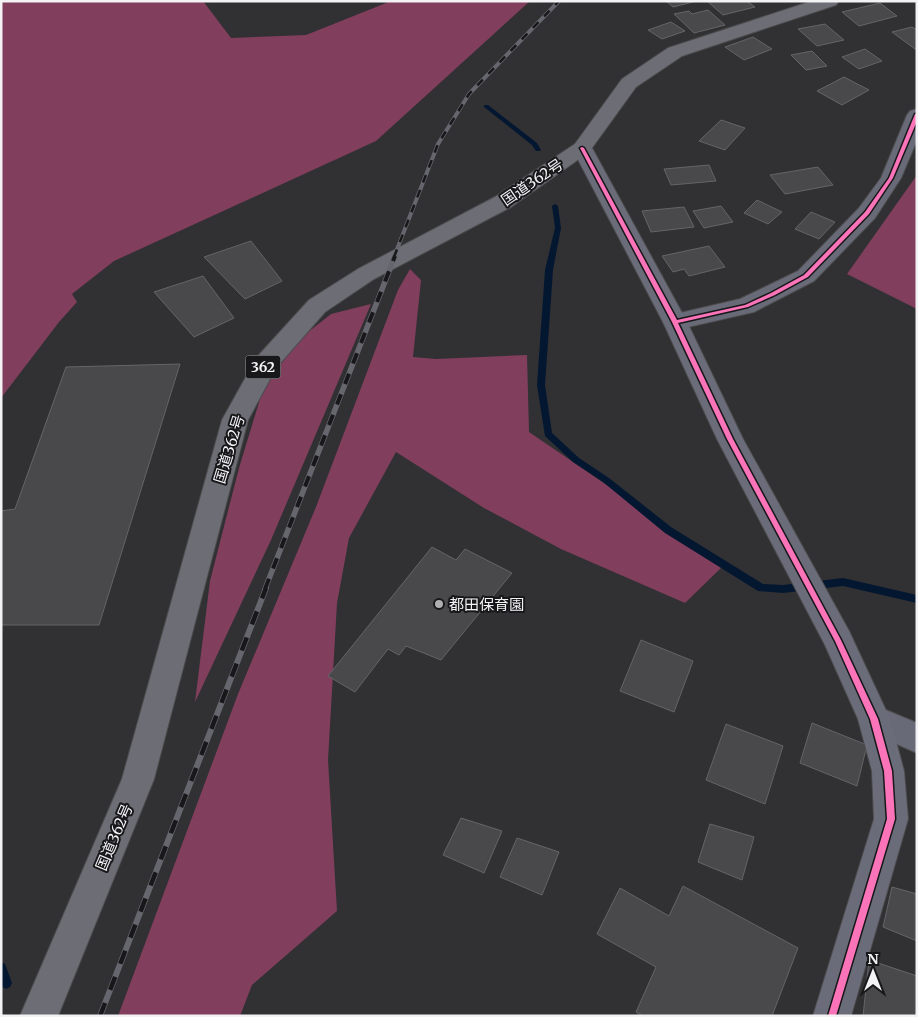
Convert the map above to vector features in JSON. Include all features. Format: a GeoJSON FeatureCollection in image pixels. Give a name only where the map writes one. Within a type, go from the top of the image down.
{"type":"FeatureCollection","features":[{"type":"Feature","properties":{"kind":"highway","name":"国道362号"},"geometry":{"type":"LineString","coordinates":[[39,1016],[138,779],[235,420],[266,363],[317,306],[366,274],[503,202],[582,148],[629,83],[675,52],[830,1]]}},
{"type":"Feature","properties":{"kind":"street"},"geometry":{"type":"LineString","coordinates":[[675,322],[746,306],[806,276],[867,214],[891,178],[917,115]]}},
{"type":"Feature","properties":{"kind":"street"},"geometry":{"type":"LineString","coordinates":[[582,148],[675,322],[730,439],[838,640],[874,719],[888,771],[891,819],[832,1016]]}},
{"type":"Feature","properties":{"kind":"street"},"geometry":{"type":"LineString","coordinates":[[874,719],[917,738]]}},
{"type":"Feature","properties":{"kind":"shaded area"},"geometry":{"type":"Polygon","coordinates":[[[1,1],[203,1],[231,38],[306,35],[391,1],[530,1],[376,141],[114,261],[72,294],[77,302],[59,322],[1,398],[1,1]]]}},
{"type":"Feature","properties":{"kind":"shaded area"},"geometry":{"type":"Polygon","coordinates":[[[917,175],[917,309],[847,274],[917,175]]]}},
{"type":"Feature","properties":{"kind":"shaded area"},"geometry":{"type":"Polygon","coordinates":[[[410,269],[421,280],[413,357],[436,359],[527,355],[529,432],[724,565],[685,603],[561,549],[484,508],[396,452],[349,538],[337,603],[328,760],[337,911],[252,985],[240,1016],[118,1016],[238,694],[316,507],[398,290],[410,269]]]}},
{"type":"Feature","properties":{"kind":"shaded area"},"geometry":{"type":"Polygon","coordinates":[[[371,304],[271,540],[195,702],[210,581],[239,468],[263,389],[298,340],[331,314],[371,304]]]}},
{"type":"Feature","properties":{"kind":"building"},"geometry":{"type":"Polygon","coordinates":[[[666,1],[692,1],[693,2],[673,7],[666,1]]]}},
{"type":"Feature","properties":{"kind":"building"},"geometry":{"type":"Polygon","coordinates":[[[707,1],[747,1],[755,7],[723,15],[707,1]]]}},
{"type":"Feature","properties":{"kind":"building"},"geometry":{"type":"Polygon","coordinates":[[[880,3],[897,16],[859,26],[842,12],[880,3]]]}},
{"type":"Feature","properties":{"kind":"building"},"geometry":{"type":"Polygon","coordinates":[[[708,10],[725,25],[694,33],[674,14],[689,11],[692,14],[708,10]]]}},
{"type":"Feature","properties":{"kind":"building"},"geometry":{"type":"Polygon","coordinates":[[[671,22],[685,31],[662,39],[648,30],[671,22]]]}},
{"type":"Feature","properties":{"kind":"building"},"geometry":{"type":"Polygon","coordinates":[[[825,24],[844,40],[817,46],[798,29],[825,24]]]}},
{"type":"Feature","properties":{"kind":"building"},"geometry":{"type":"Polygon","coordinates":[[[912,27],[917,30],[917,49],[892,32],[912,27]]]}},
{"type":"Feature","properties":{"kind":"building"},"geometry":{"type":"Polygon","coordinates":[[[753,37],[772,49],[744,60],[725,47],[753,37]]]}},
{"type":"Feature","properties":{"kind":"building"},"geometry":{"type":"Polygon","coordinates":[[[865,49],[882,61],[859,69],[842,57],[865,49]]]}},
{"type":"Feature","properties":{"kind":"building"},"geometry":{"type":"Polygon","coordinates":[[[812,51],[827,66],[806,70],[791,55],[812,51]]]}},
{"type":"Feature","properties":{"kind":"building"},"geometry":{"type":"Polygon","coordinates":[[[844,77],[869,90],[842,105],[817,91],[844,77]]]}},
{"type":"Feature","properties":{"kind":"building"},"geometry":{"type":"Polygon","coordinates":[[[721,120],[745,128],[725,150],[699,141],[721,120]]]}},
{"type":"Feature","properties":{"kind":"building"},"geometry":{"type":"Polygon","coordinates":[[[709,165],[716,181],[671,185],[664,169],[709,165]]]}},
{"type":"Feature","properties":{"kind":"building"},"geometry":{"type":"Polygon","coordinates":[[[818,167],[833,185],[785,194],[770,175],[818,167]]]}},
{"type":"Feature","properties":{"kind":"building"},"geometry":{"type":"Polygon","coordinates":[[[757,200],[782,212],[768,224],[744,213],[757,200]]]}},
{"type":"Feature","properties":{"kind":"building"},"geometry":{"type":"Polygon","coordinates":[[[721,206],[733,222],[704,228],[693,211],[721,206]]]}},
{"type":"Feature","properties":{"kind":"building"},"geometry":{"type":"Polygon","coordinates":[[[684,207],[694,227],[651,232],[642,211],[684,207]]]}},
{"type":"Feature","properties":{"kind":"building"},"geometry":{"type":"Polygon","coordinates":[[[811,212],[835,222],[819,239],[795,229],[811,212]]]}},
{"type":"Feature","properties":{"kind":"building"},"geometry":{"type":"Polygon","coordinates":[[[251,241],[282,281],[245,299],[204,257],[251,241]]]}},
{"type":"Feature","properties":{"kind":"building"},"geometry":{"type":"Polygon","coordinates":[[[709,246],[725,267],[689,276],[684,269],[673,272],[662,256],[709,246]]]}},
{"type":"Feature","properties":{"kind":"building"},"geometry":{"type":"Polygon","coordinates":[[[203,276],[234,318],[194,337],[154,292],[203,276]]]}},
{"type":"Feature","properties":{"kind":"building"},"geometry":{"type":"Polygon","coordinates":[[[180,364],[99,625],[1,625],[1,511],[15,509],[66,367],[180,364]]]}},
{"type":"Feature","properties":{"kind":"building"},"geometry":{"type":"Polygon","coordinates":[[[432,547],[456,560],[465,549],[512,573],[441,660],[406,646],[399,655],[388,649],[355,692],[328,676],[432,547]]]}},
{"type":"Feature","properties":{"kind":"building"},"geometry":{"type":"Polygon","coordinates":[[[641,640],[693,661],[674,712],[620,691],[641,640]]]}},
{"type":"Feature","properties":{"kind":"building"},"geometry":{"type":"Polygon","coordinates":[[[812,723],[867,745],[857,786],[800,763],[812,723]]]}},
{"type":"Feature","properties":{"kind":"building"},"geometry":{"type":"Polygon","coordinates":[[[726,724],[783,746],[765,804],[706,780],[726,724]]]}},
{"type":"Feature","properties":{"kind":"building"},"geometry":{"type":"Polygon","coordinates":[[[461,818],[502,831],[484,873],[443,855],[461,818]]]}},
{"type":"Feature","properties":{"kind":"building"},"geometry":{"type":"Polygon","coordinates":[[[710,824],[754,837],[742,880],[698,862],[710,824]]]}},
{"type":"Feature","properties":{"kind":"building"},"geometry":{"type":"Polygon","coordinates":[[[517,838],[559,852],[542,895],[500,877],[517,838]]]}},
{"type":"Feature","properties":{"kind":"building"},"geometry":{"type":"Polygon","coordinates":[[[683,886],[798,948],[772,1016],[643,1016],[636,1012],[656,967],[597,934],[620,888],[669,916],[683,886]]]}},
{"type":"Feature","properties":{"kind":"building"},"geometry":{"type":"Polygon","coordinates":[[[892,887],[917,894],[917,941],[883,927],[892,887]]]}},
{"type":"Feature","properties":{"kind":"building"},"geometry":{"type":"Polygon","coordinates":[[[869,960],[917,976],[917,1016],[863,1016],[869,960]]]}},
{"type":"Feature","properties":{"kind":"waterway"},"geometry":{"type":"LineString","coordinates":[[486,106],[535,144],[538,150]]}},
{"type":"Feature","properties":{"kind":"waterway"},"geometry":{"type":"LineString","coordinates":[[555,206],[558,228],[549,270],[541,385],[548,434],[576,460],[606,480],[668,530],[761,588],[783,589],[843,582],[917,599]]}},
{"type":"Feature","properties":{"kind":"waterway"},"geometry":{"type":"LineString","coordinates":[[1,968],[6,983]]}},
{"type":"Feature","properties":{"kind":"railway"},"geometry":{"type":"LineString","coordinates":[[394,257],[438,144],[469,94],[559,1]]}},
{"type":"Feature","properties":{"kind":"railway"},"geometry":{"type":"LineString","coordinates":[[265,589],[395,256]]}},
{"type":"Feature","properties":{"kind":"railway"},"geometry":{"type":"LineString","coordinates":[[100,1016],[266,588]]}},
{"type":"Feature","properties":{"kind":"cycle path"},"geometry":{"type":"LineString","coordinates":[[675,322],[746,306],[806,276],[867,213],[891,178],[917,115]]}},
{"type":"Feature","properties":{"kind":"cycle path"},"geometry":{"type":"LineString","coordinates":[[582,148],[675,322],[730,439],[838,640],[874,719],[888,771],[891,819],[832,1016]]}},
{"type":"Feature","properties":{"kind":"place","name":"都田保育園"},"geometry":{"type":"Point","coordinates":[439,604]}}]}
